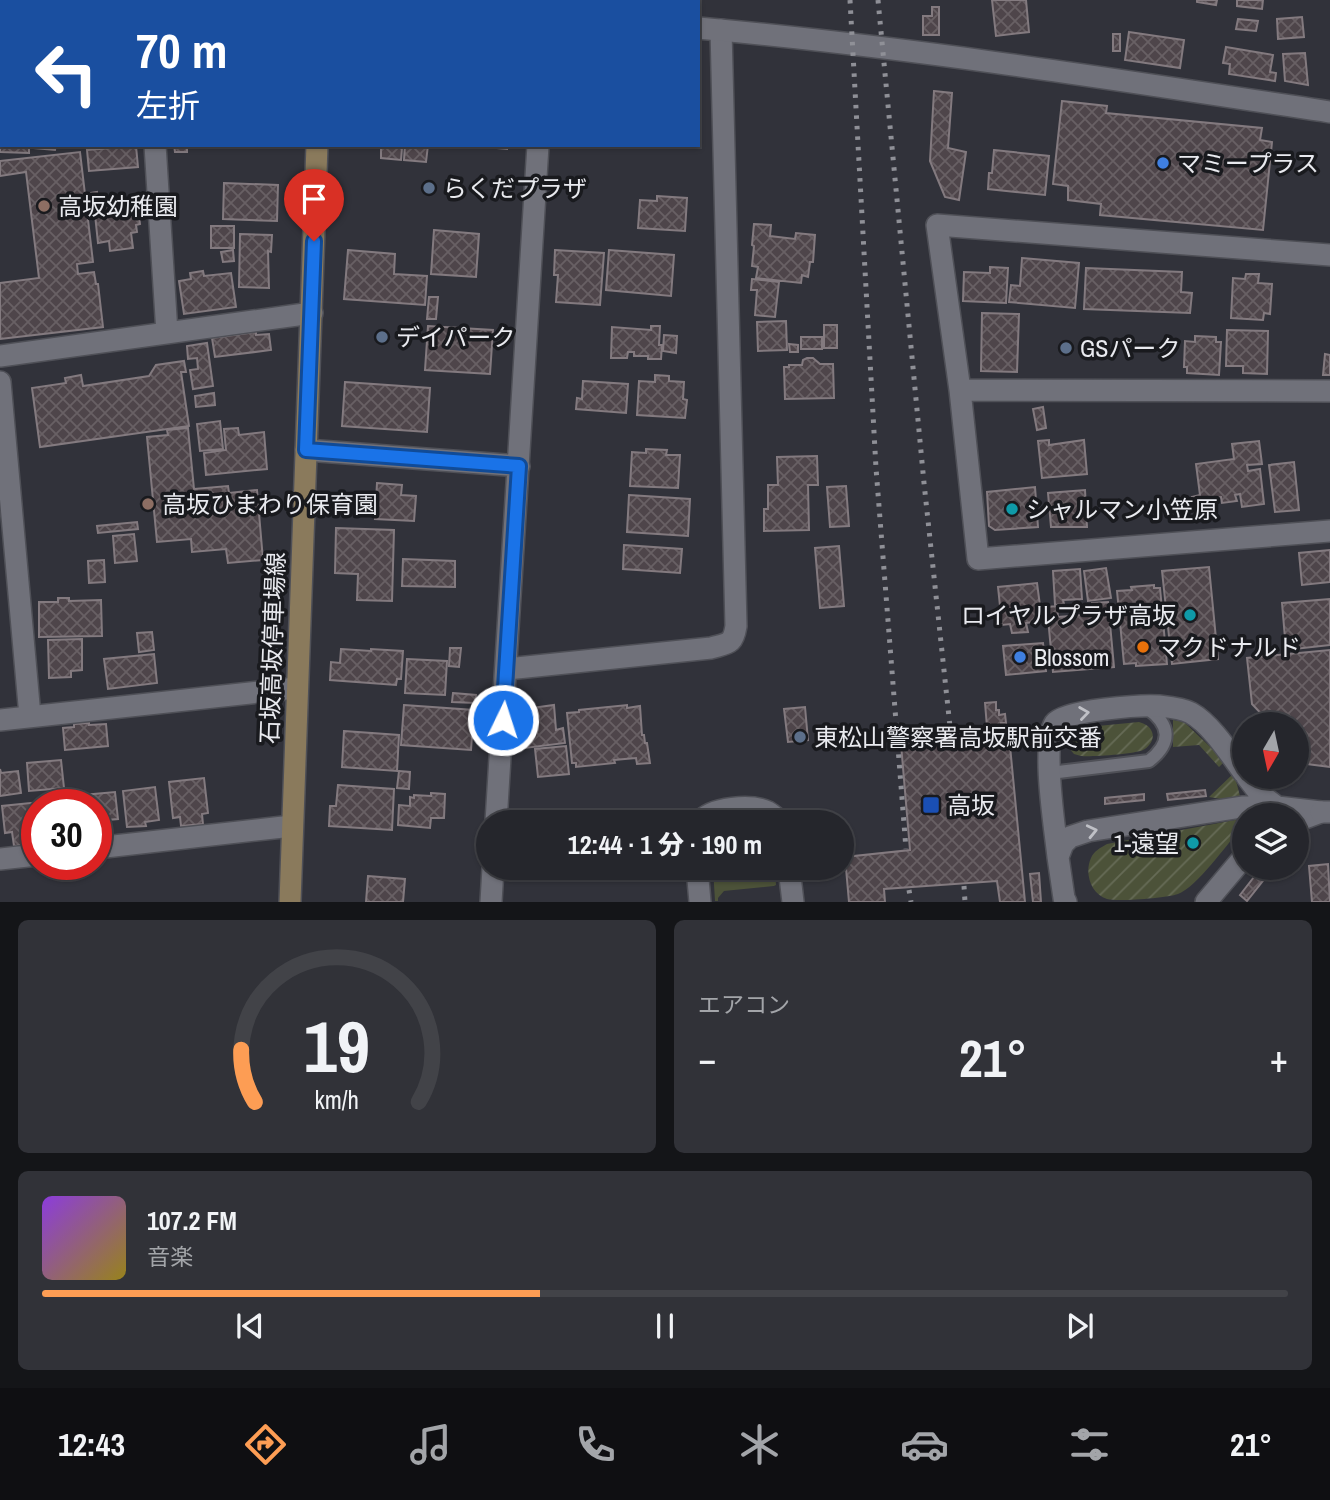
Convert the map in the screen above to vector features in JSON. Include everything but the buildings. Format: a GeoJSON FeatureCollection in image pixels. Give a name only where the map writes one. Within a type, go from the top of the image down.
{"type":"FeatureCollection","features":[{"type":"Feature","properties":{"kind":"main road","name":"石坂高坂停車場線"},"geometry":{"type":"LineString","coordinates":[[290,901],[317,147]]}},
{"type":"Feature","properties":{"kind":"street"},"geometry":{"type":"LineString","coordinates":[[700,28],[826,40],[1330,112]]}},
{"type":"Feature","properties":{"kind":"street"},"geometry":{"type":"LineString","coordinates":[[507,669],[711,648],[734,638],[736,612],[721,30]]}},
{"type":"Feature","properties":{"kind":"street"},"geometry":{"type":"LineString","coordinates":[[155,147],[167,333]]}},
{"type":"Feature","properties":{"kind":"street"},"geometry":{"type":"LineString","coordinates":[[497,810],[538,147]]}},
{"type":"Feature","properties":{"kind":"street"},"geometry":{"type":"LineString","coordinates":[[1330,255],[937,225],[960,390],[978,559],[1330,531]]}},
{"type":"Feature","properties":{"kind":"street"},"geometry":{"type":"LineString","coordinates":[[0,356],[312,313]]}},
{"type":"Feature","properties":{"kind":"street"},"geometry":{"type":"LineString","coordinates":[[0,382],[30,716]]}},
{"type":"Feature","properties":{"kind":"street"},"geometry":{"type":"LineString","coordinates":[[960,390],[1330,391]]}},
{"type":"Feature","properties":{"kind":"street"},"geometry":{"type":"LineString","coordinates":[[306,450],[519,466]]}},
{"type":"Feature","properties":{"kind":"street"},"geometry":{"type":"LineString","coordinates":[[0,720],[296,688]]}},
{"type":"Feature","properties":{"kind":"street"},"geometry":{"type":"LineString","coordinates":[[1066,901],[1058,856],[1050,773],[1052,732],[1060,718],[1081,712],[1144,706],[1182,710],[1192,713],[1213,733],[1232,757]]}},
{"type":"Feature","properties":{"kind":"street"},"geometry":{"type":"LineString","coordinates":[[1256,789],[1272,803]]}},
{"type":"Feature","properties":{"kind":"street"},"geometry":{"type":"LineString","coordinates":[[729,810],[751,807],[761,810]]}},
{"type":"Feature","properties":{"kind":"street"},"geometry":{"type":"LineString","coordinates":[[1058,856],[1063,844],[1070,837],[1088,831],[1232,809]]}},
{"type":"Feature","properties":{"kind":"street"},"geometry":{"type":"LineString","coordinates":[[112,846],[292,826]]}},
{"type":"Feature","properties":{"kind":"street"},"geometry":{"type":"LineString","coordinates":[[0,859],[21,857]]}},
{"type":"Feature","properties":{"kind":"street"},"geometry":{"type":"LineString","coordinates":[[1206,901],[1232,871]]}},
{"type":"Feature","properties":{"kind":"street"},"geometry":{"type":"LineString","coordinates":[[491,901],[492,880]]}},
{"type":"Feature","properties":{"kind":"street"},"geometry":{"type":"LineString","coordinates":[[698,880],[700,901]]}},
{"type":"Feature","properties":{"kind":"street"},"geometry":{"type":"LineString","coordinates":[[790,880],[793,901]]}},
{"type":"Feature","properties":{"kind":"lane"},"geometry":{"type":"LineString","coordinates":[[1050,773],[1149,761],[1159,754],[1166,735],[1164,722],[1144,706]]}},
{"type":"Feature","properties":{"kind":"green space"},"geometry":{"type":"Polygon","coordinates":[[[1173,720],[1184,722],[1225,761],[1219,767],[1199,745],[1173,747],[1173,720]]]}},
{"type":"Feature","properties":{"kind":"green space"},"geometry":{"type":"Polygon","coordinates":[[[1139,722],[1149,727],[1153,735],[1151,742],[1143,750],[1081,756],[1074,754],[1068,747],[1068,737],[1077,728],[1139,722]]]}},
{"type":"Feature","properties":{"kind":"green space"},"geometry":{"type":"Polygon","coordinates":[[[1232,775],[1232,789],[1238,789],[1241,800],[1239,802],[1209,797],[1232,775]]]}},
{"type":"Feature","properties":{"kind":"green space"},"geometry":{"type":"Polygon","coordinates":[[[1232,821],[1232,839],[1203,874],[1186,890],[1163,897],[1113,900],[1097,893],[1090,882],[1089,864],[1096,852],[1107,844],[1232,821]]]}},
{"type":"Feature","properties":{"kind":"green space"},"geometry":{"type":"Polygon","coordinates":[[[714,880],[776,880],[774,886],[724,891],[718,901],[715,901],[714,880]]]}},
{"type":"Feature","properties":{"kind":"railway"},"geometry":{"type":"LineString","coordinates":[[850,0],[876,468],[906,849]]}},
{"type":"Feature","properties":{"kind":"railway"},"geometry":{"type":"LineString","coordinates":[[878,0],[951,736]]}},
{"type":"Feature","properties":{"kind":"railway"},"geometry":{"type":"LineString","coordinates":[[964,886],[965,902]]}},
{"type":"Feature","properties":{"kind":"railway"},"geometry":{"type":"LineString","coordinates":[[909,890],[911,902]]}},
{"type":"Feature","properties":{"kind":"place","name":"マミープラス"},"geometry":{"type":"Point","coordinates":[1163,163]}},
{"type":"Feature","properties":{"kind":"place","name":"らくだプラザ"},"geometry":{"type":"Point","coordinates":[429,188]}},
{"type":"Feature","properties":{"kind":"place","name":"高坂幼稚園"},"geometry":{"type":"Point","coordinates":[44,206]}},
{"type":"Feature","properties":{"kind":"place","name":"デイパーク"},"geometry":{"type":"Point","coordinates":[382,337]}},
{"type":"Feature","properties":{"kind":"place","name":"GSパーク"},"geometry":{"type":"Point","coordinates":[1066,348]}},
{"type":"Feature","properties":{"kind":"place","name":"高坂ひまわり保育園"},"geometry":{"type":"Point","coordinates":[148,504]}},
{"type":"Feature","properties":{"kind":"place","name":"シャルマン小笠原"},"geometry":{"type":"Point","coordinates":[1012,509]}},
{"type":"Feature","properties":{"kind":"place","name":"ロイヤルプラザ高坂"},"geometry":{"type":"Point","coordinates":[1190,615]}},
{"type":"Feature","properties":{"kind":"place","name":"マクドナルド"},"geometry":{"type":"Point","coordinates":[1143,647]}},
{"type":"Feature","properties":{"kind":"place","name":"Blossom"},"geometry":{"type":"Point","coordinates":[1020,657]}},
{"type":"Feature","properties":{"kind":"place","name":"東松山警察署高坂駅前交番"},"geometry":{"type":"Point","coordinates":[800,737]}},
{"type":"Feature","properties":{"kind":"place","name":"高坂"},"geometry":{"type":"Point","coordinates":[931,805]}},
{"type":"Feature","properties":{"kind":"place","name":"1-遠望"},"geometry":{"type":"Point","coordinates":[1193,843]}},
{"type":"Feature","properties":{"kind":"route"},"geometry":{"type":"LineString","coordinates":[[314,241],[306,450],[519,466],[503,720]]}}]}
